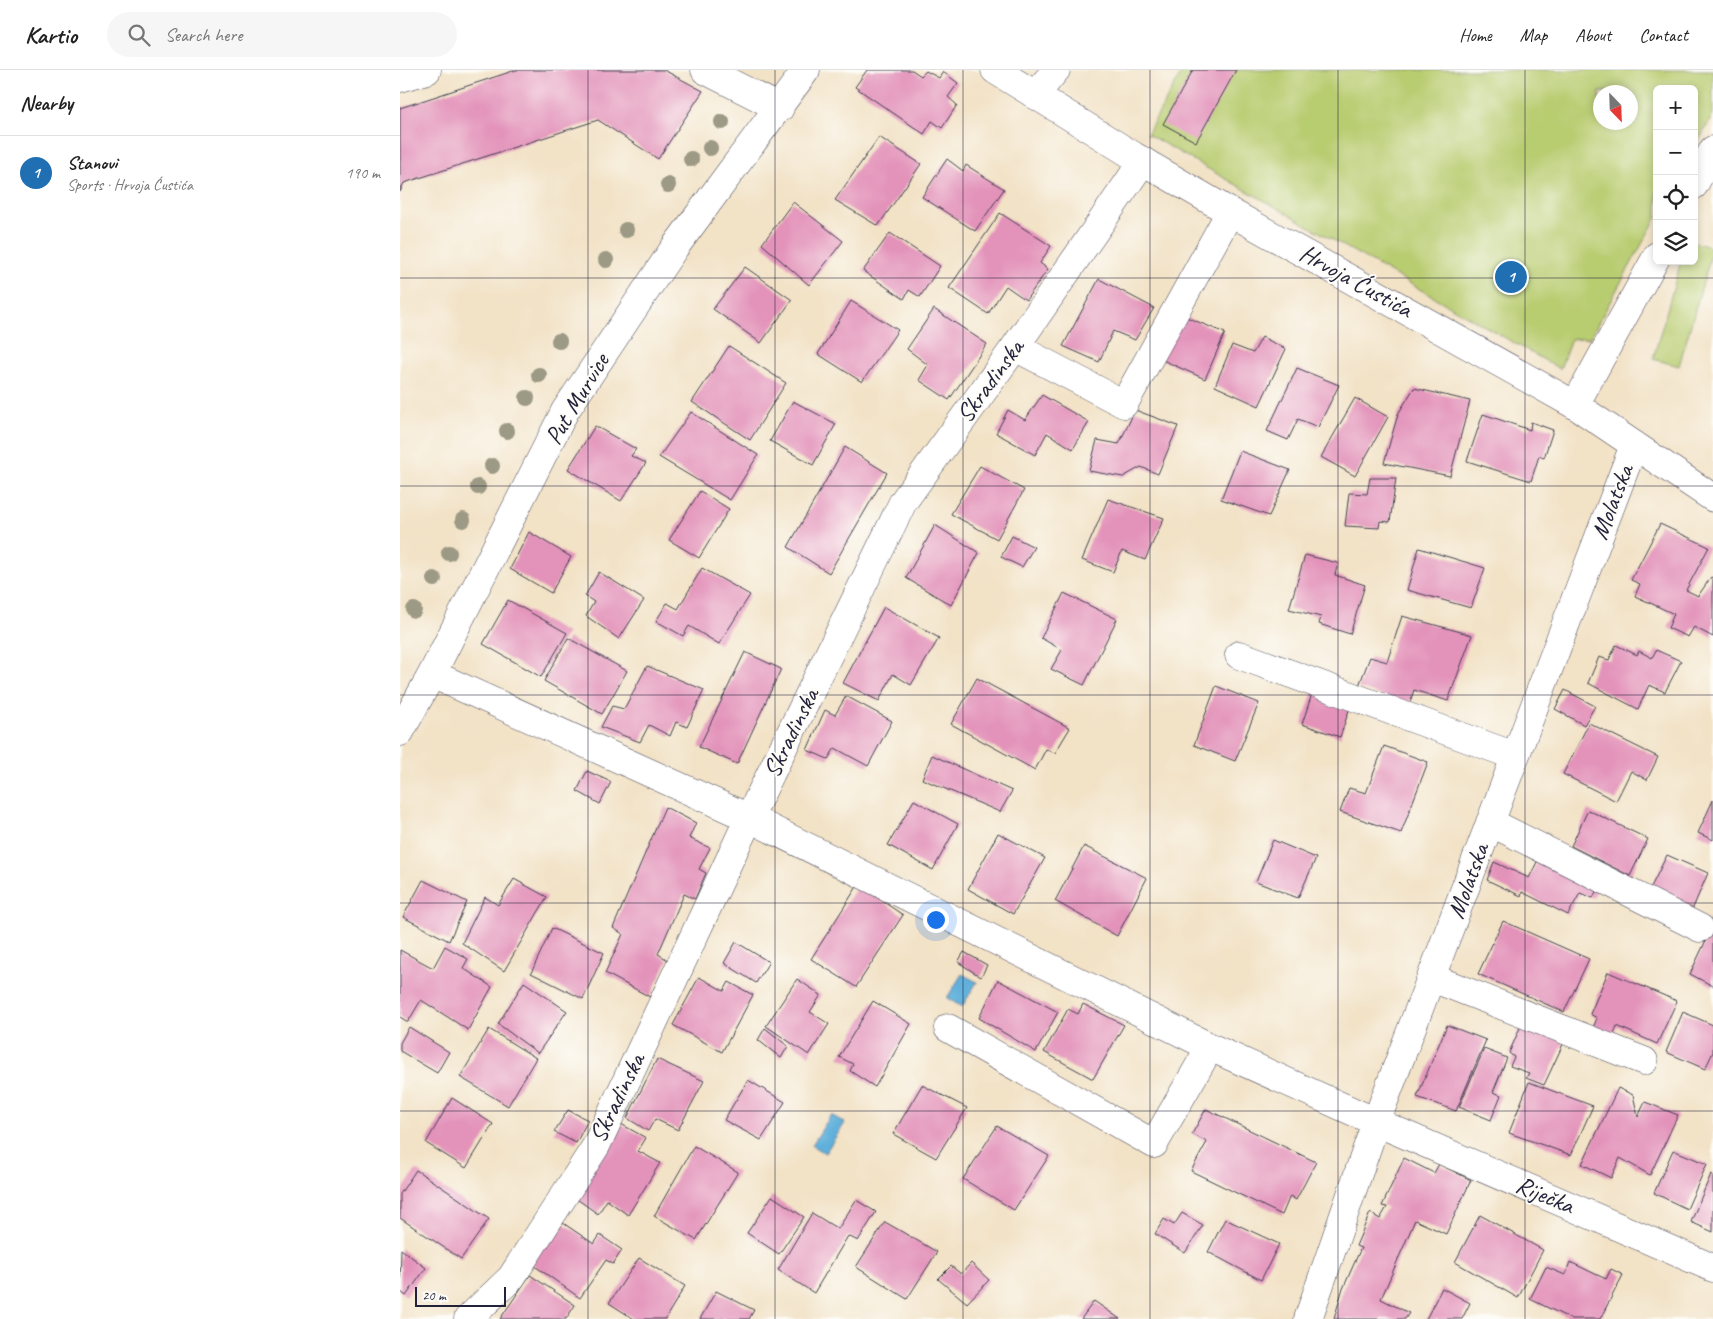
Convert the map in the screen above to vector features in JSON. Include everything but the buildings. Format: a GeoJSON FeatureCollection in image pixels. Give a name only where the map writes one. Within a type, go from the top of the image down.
{"type":"FeatureCollection","features":[{"type":"Feature","properties":{"kind":"street"},"geometry":{"type":"LineString","coordinates":[[400,78],[427,70]]}},
{"type":"Feature","properties":{"kind":"street"},"geometry":{"type":"LineString","coordinates":[[705,70],[793,89]]}},
{"type":"Feature","properties":{"kind":"street","name":"Put Murvice"},"geometry":{"type":"LineString","coordinates":[[400,732],[432,674],[565,411],[675,248],[793,89],[820,70]]}},
{"type":"Feature","properties":{"kind":"street","name":"Hrvoja Ćustića"},"geometry":{"type":"LineString","coordinates":[[995,70],[1230,212],[1575,405],[1713,498]]}},
{"type":"Feature","properties":{"kind":"street"},"geometry":{"type":"LineString","coordinates":[[1035,94],[1056,70]]}},
{"type":"Feature","properties":{"kind":"street"},"geometry":{"type":"LineString","coordinates":[[1698,178],[1713,150]]}},
{"type":"Feature","properties":{"kind":"street","name":"Skradinska"},"geometry":{"type":"LineString","coordinates":[[468,1319],[511,1278],[596,1146],[750,818],[903,502],[1014,348],[1143,161]]}},
{"type":"Feature","properties":{"kind":"street"},"geometry":{"type":"LineString","coordinates":[[1014,348],[1124,404],[1230,212]]}},
{"type":"Feature","properties":{"kind":"street"},"geometry":{"type":"LineString","coordinates":[[1575,405],[1653,263]]}},
{"type":"Feature","properties":{"kind":"street","name":"Molatska"},"geometry":{"type":"LineString","coordinates":[[1308,1319],[1376,1122],[1634,445]]}},
{"type":"Feature","properties":{"kind":"street"},"geometry":{"type":"LineString","coordinates":[[1239,655],[1515,756]]}},
{"type":"Feature","properties":{"kind":"street","name":"Riječka"},"geometry":{"type":"LineString","coordinates":[[432,674],[750,818],[1210,1047],[1376,1122],[1713,1268]]}},
{"type":"Feature","properties":{"kind":"street"},"geometry":{"type":"LineString","coordinates":[[1490,822],[1700,928]]}},
{"type":"Feature","properties":{"kind":"street"},"geometry":{"type":"LineString","coordinates":[[1432,978],[1644,1061]]}},
{"type":"Feature","properties":{"kind":"street"},"geometry":{"type":"LineString","coordinates":[[948,1028],[1154,1144],[1210,1047]]}},
{"type":"Feature","properties":{"kind":"green space"},"geometry":{"type":"Polygon","coordinates":[[[1183,70],[1713,70],[1713,115],[1698,142],[1698,85],[1653,85],[1653,224],[1590,338],[1571,339],[1560,369],[1147,134],[1183,70]]]}},
{"type":"Feature","properties":{"kind":"green space"},"geometry":{"type":"Polygon","coordinates":[[[1698,243],[1713,248],[1679,366],[1653,359],[1680,265],[1698,265],[1698,243]]]}},
{"type":"Feature","properties":{"kind":"water"},"geometry":{"type":"Polygon","coordinates":[[[962,974],[977,982],[962,1007],[947,998],[962,974]]]}},
{"type":"Feature","properties":{"kind":"water"},"geometry":{"type":"Polygon","coordinates":[[[831,1115],[845,1123],[825,1153],[812,1145],[831,1115]]]}},
{"type":"Feature","properties":{"kind":"place","name":"Stanovi"},"geometry":{"type":"Point","coordinates":[1511,277]}}]}
